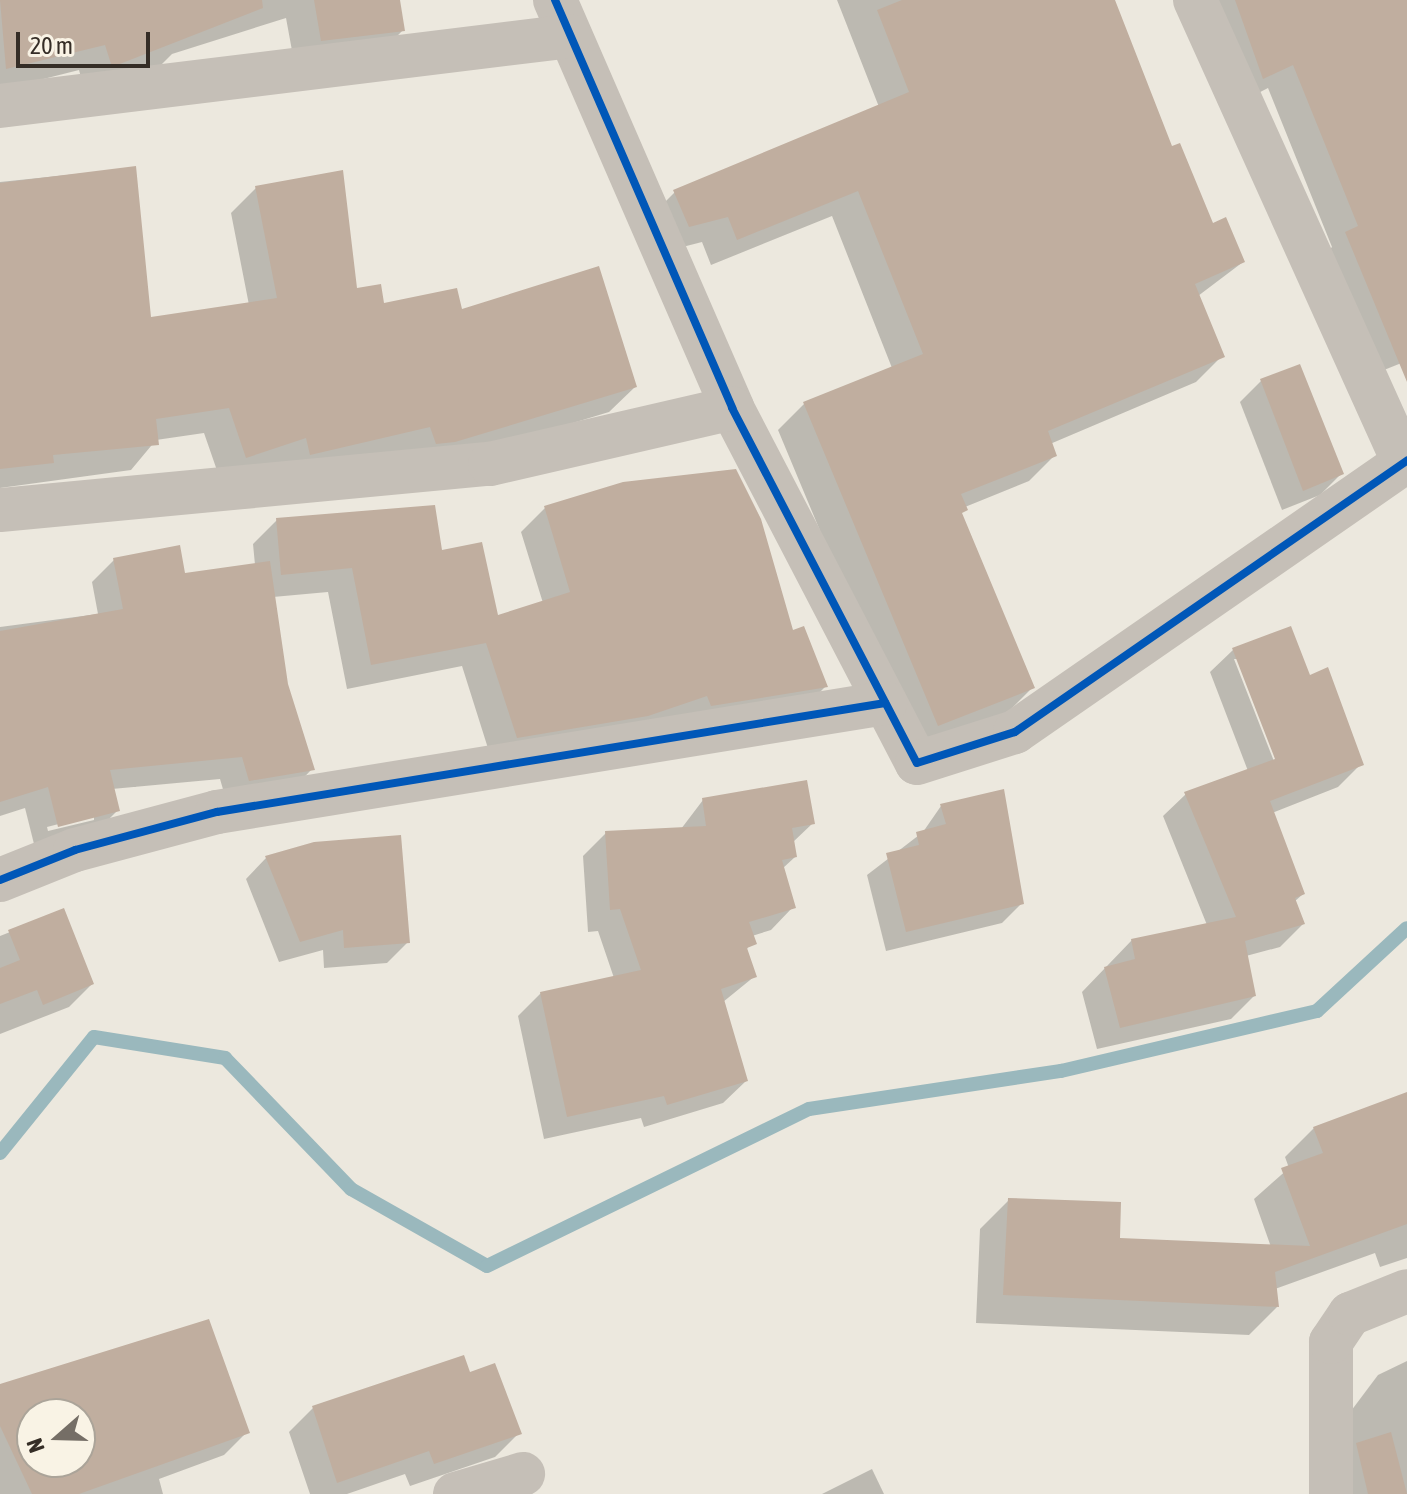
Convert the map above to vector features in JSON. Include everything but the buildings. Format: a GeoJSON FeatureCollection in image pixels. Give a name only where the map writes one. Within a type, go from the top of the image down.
{"type":"FeatureCollection","features":[{"type":"Feature","properties":{"kind":"street"},"geometry":{"type":"LineString","coordinates":[[0,106],[562,18],[732,408],[917,763],[1015,732],[1406,462],[1195,0]]}},
{"type":"Feature","properties":{"kind":"street"},"geometry":{"type":"LineString","coordinates":[[0,510],[490,464],[732,408]]}},
{"type":"Feature","properties":{"kind":"street"},"geometry":{"type":"LineString","coordinates":[[0,880],[75,850],[217,812],[885,703]]}},
{"type":"Feature","properties":{"kind":"street"},"geometry":{"type":"LineString","coordinates":[[1331,1494],[1331,1342],[1350,1314],[1407,1291]]}},
{"type":"Feature","properties":{"kind":"street"},"geometry":{"type":"LineString","coordinates":[[455,1494],[523,1474]]}},
{"type":"Feature","properties":{"kind":"waterway"},"geometry":{"type":"LineString","coordinates":[[0,1153],[94,1037],[225,1058],[351,1189],[487,1266],[809,1109],[1061,1071],[1317,1011],[1407,928]]}},
{"type":"Feature","properties":{"kind":"cycle path"},"geometry":{"type":"LineString","coordinates":[[555,0],[732,408],[917,763],[1015,732],[1407,461]]}},
{"type":"Feature","properties":{"kind":"cycle path"},"geometry":{"type":"LineString","coordinates":[[0,880],[75,850],[217,812],[885,703]]}}]}
